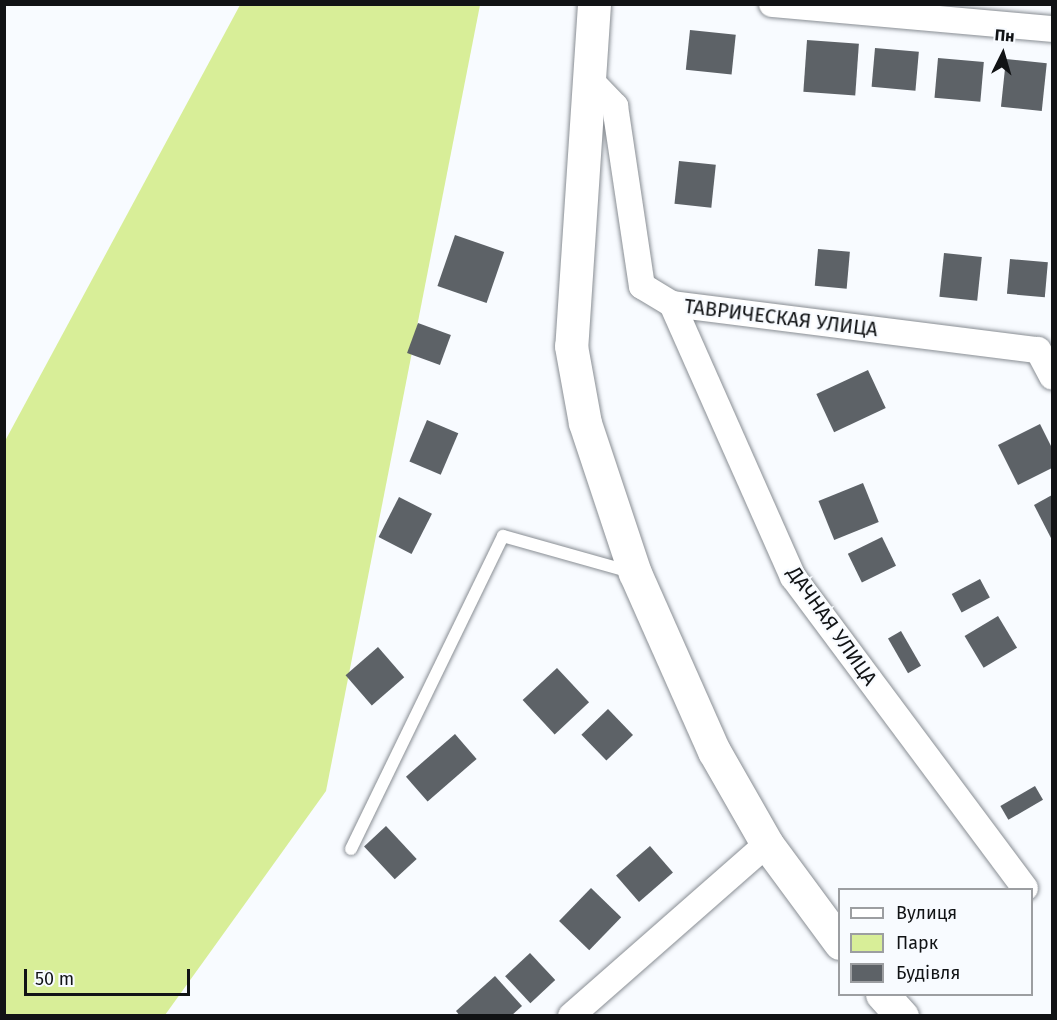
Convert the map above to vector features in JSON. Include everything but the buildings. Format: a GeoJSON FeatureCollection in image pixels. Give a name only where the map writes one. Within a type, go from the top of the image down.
{"type":"FeatureCollection","features":[{"type":"Feature","properties":{"kind":"main road"},"geometry":{"type":"LineString","coordinates":[[594,4],[591,81],[571,346],[585,423],[635,573],[714,751],[767,844],[838,941]]}},
{"type":"Feature","properties":{"kind":"main road"},"geometry":{"type":"LineString","coordinates":[[884,996],[902,1016]]}},
{"type":"Feature","properties":{"kind":"street"},"geometry":{"type":"LineString","coordinates":[[785,5],[1053,29]]}},
{"type":"Feature","properties":{"kind":"street","name":"ТАВРИЧЕСКАЯ УЛИЦА"},"geometry":{"type":"LineString","coordinates":[[591,81],[615,106],[642,286],[672,304],[1046,346],[1053,376]]}},
{"type":"Feature","properties":{"kind":"street","name":"ДАЧНАЯ УЛИЦА"},"geometry":{"type":"LineString","coordinates":[[672,304],[793,577],[1025,888]]}},
{"type":"Feature","properties":{"kind":"street"},"geometry":{"type":"LineString","coordinates":[[571,1016],[767,844]]}},
{"type":"Feature","properties":{"kind":"lane"},"geometry":{"type":"LineString","coordinates":[[351,849],[503,536],[635,573]]}},
{"type":"Feature","properties":{"kind":"green space"},"geometry":{"type":"Polygon","coordinates":[[[240,5],[480,5],[326,791],[165,1015],[5,1016],[5,441],[240,5]]]}}]}
